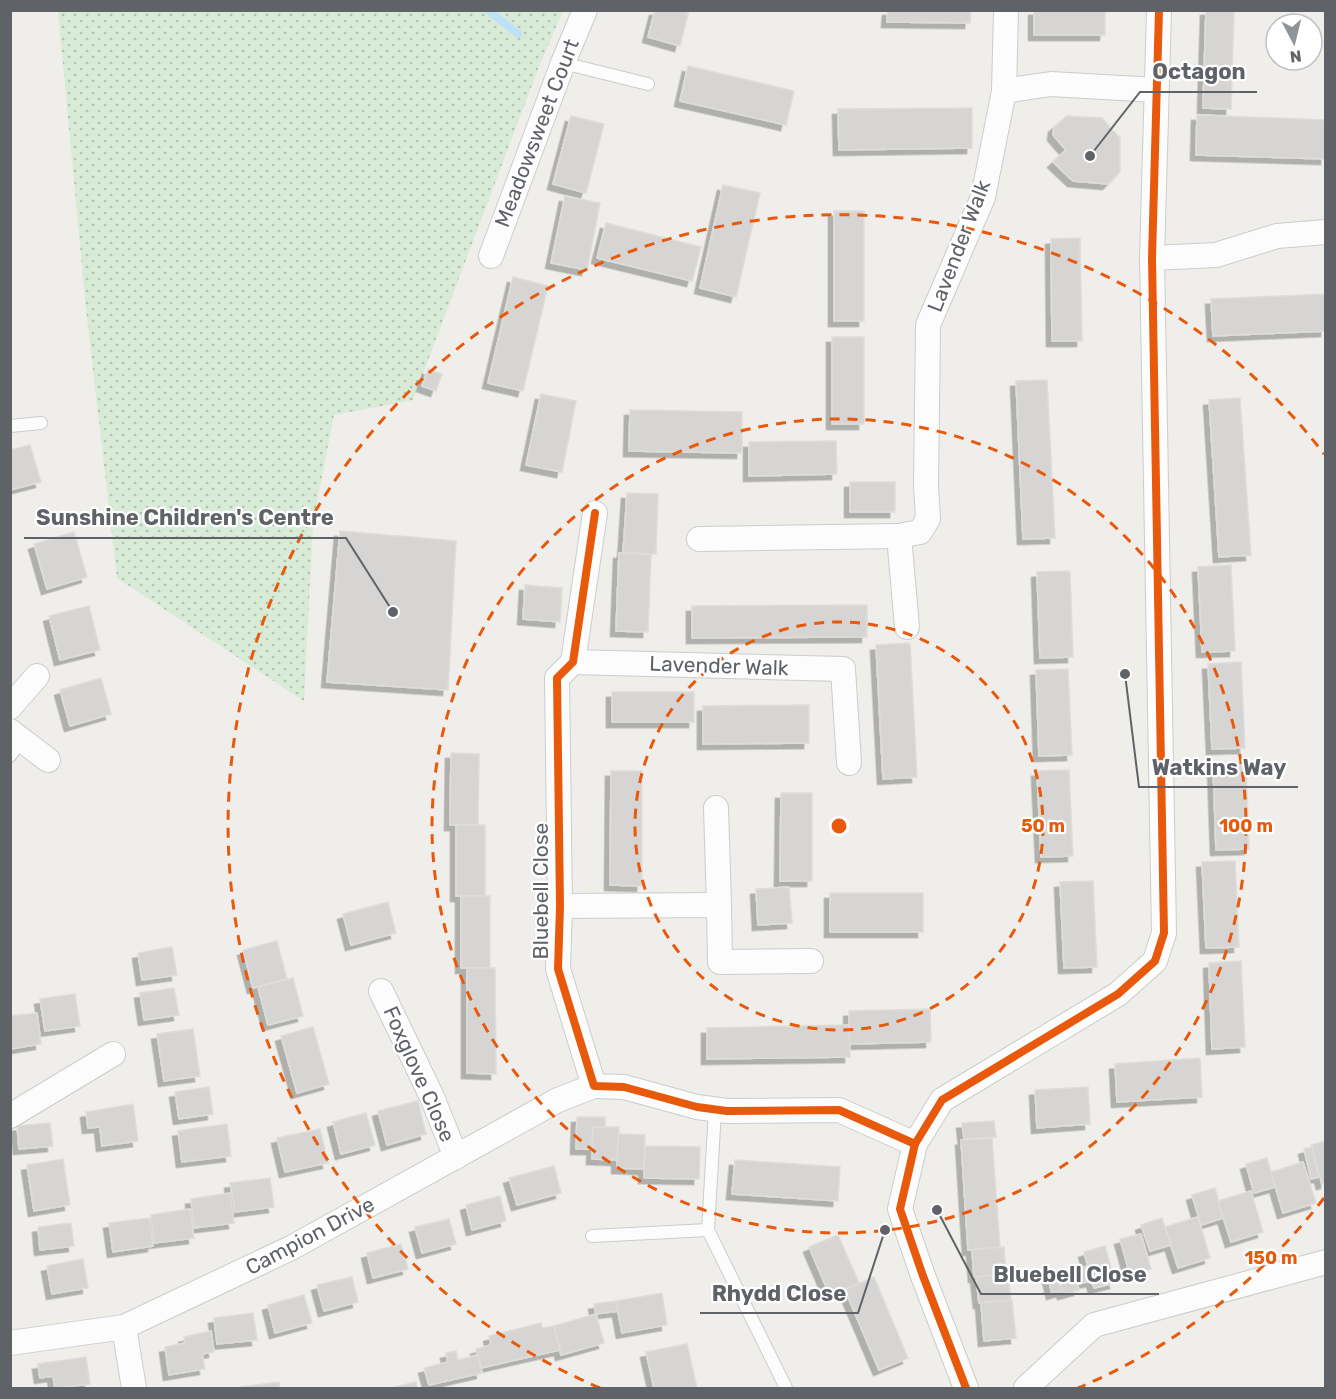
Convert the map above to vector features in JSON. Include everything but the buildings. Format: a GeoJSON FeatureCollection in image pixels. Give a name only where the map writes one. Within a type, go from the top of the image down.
{"type":"FeatureCollection","features":[{"type":"Feature","properties":{"kind":"street","name":"Meadowsweet Court"},"geometry":{"type":"LineString","coordinates":[[490,256],[585,10]]}},
{"type":"Feature","properties":{"kind":"street","name":"Lavender Walk"},"geometry":{"type":"LineString","coordinates":[[699,539],[899,536],[920,532],[928,519],[926,486],[928,325],[982,196],[1004,91],[1006,10]]}},
{"type":"Feature","properties":{"kind":"street"},"geometry":{"type":"LineString","coordinates":[[966,1389],[900,1209],[915,1144],[942,1100],[1118,994],[1155,961],[1164,933],[1152,258],[1159,10]]}},
{"type":"Feature","properties":{"kind":"street"},"geometry":{"type":"LineString","coordinates":[[1004,91],[1051,84],[1156,90]]}},
{"type":"Feature","properties":{"kind":"street"},"geometry":{"type":"LineString","coordinates":[[1152,258],[1216,255],[1277,236],[1326,232]]}},
{"type":"Feature","properties":{"kind":"street","name":"Bluebell Close"},"geometry":{"type":"LineString","coordinates":[[594,1086],[558,969],[565,670],[596,513]]}},
{"type":"Feature","properties":{"kind":"street"},"geometry":{"type":"LineString","coordinates":[[899,536],[907,627]]}},
{"type":"Feature","properties":{"kind":"street","name":"Lavender Walk"},"geometry":{"type":"LineString","coordinates":[[565,670],[843,669],[849,764]]}},
{"type":"Feature","properties":{"kind":"street"},"geometry":{"type":"LineString","coordinates":[[10,707],[37,676]]}},
{"type":"Feature","properties":{"kind":"street"},"geometry":{"type":"LineString","coordinates":[[14,743],[48,760]]}},
{"type":"Feature","properties":{"kind":"street"},"geometry":{"type":"LineString","coordinates":[[716,808],[720,962],[811,961]]}},
{"type":"Feature","properties":{"kind":"street","name":"Bluebell Close"},"geometry":{"type":"LineString","coordinates":[[560,906],[719,905]]}},
{"type":"Feature","properties":{"kind":"street","name":"Foxglove Close"},"geometry":{"type":"LineString","coordinates":[[381,991],[432,1097],[456,1157]]}},
{"type":"Feature","properties":{"kind":"street"},"geometry":{"type":"LineString","coordinates":[[10,1116],[113,1054]]}},
{"type":"Feature","properties":{"kind":"street"},"geometry":{"type":"LineString","coordinates":[[594,1086],[624,1087],[716,1110],[839,1110],[915,1144]]}},
{"type":"Feature","properties":{"kind":"street","name":"Campion Drive"},"geometry":{"type":"LineString","coordinates":[[11,1342],[123,1327],[291,1248],[558,1100],[594,1086]]}},
{"type":"Feature","properties":{"kind":"street"},"geometry":{"type":"LineString","coordinates":[[1026,1389],[1094,1325],[1326,1262]]}},
{"type":"Feature","properties":{"kind":"street"},"geometry":{"type":"LineString","coordinates":[[123,1327],[134,1389]]}},
{"type":"Feature","properties":{"kind":"lane"},"geometry":{"type":"LineString","coordinates":[[563,63],[648,84]]}},
{"type":"Feature","properties":{"kind":"lane"},"geometry":{"type":"LineString","coordinates":[[10,426],[42,423]]}},
{"type":"Feature","properties":{"kind":"lane"},"geometry":{"type":"LineString","coordinates":[[716,1110],[708,1230],[786,1389]]}},
{"type":"Feature","properties":{"kind":"lane"},"geometry":{"type":"LineString","coordinates":[[592,1236],[708,1230]]}},
{"type":"Feature","properties":{"kind":"green space"},"geometry":{"type":"Polygon","coordinates":[[[58,11],[563,11],[538,69],[413,400],[334,415],[313,522],[304,701],[117,578],[86,309],[58,11]]]}},
{"type":"Feature","properties":{"kind":"waterway"},"geometry":{"type":"LineString","coordinates":[[488,10],[518,34]]}},
{"type":"Feature","properties":{"kind":"cycle path"},"geometry":{"type":"LineString","coordinates":[[966,1388],[900,1209],[915,1144],[942,1100],[1118,994],[1155,961],[1164,933],[1152,258],[1159,10]]}},
{"type":"Feature","properties":{"kind":"cycle path"},"geometry":{"type":"LineString","coordinates":[[595,513],[573,662],[557,678],[560,906],[558,969],[594,1086],[624,1087],[697,1107],[727,1111],[839,1110],[915,1144]]}},
{"type":"Feature","properties":{"kind":"place","name":"Octagon"},"geometry":{"type":"Point","coordinates":[1090,156]}},
{"type":"Feature","properties":{"kind":"place","name":"Sunshine Children's Centre"},"geometry":{"type":"Point","coordinates":[393,612]}},
{"type":"Feature","properties":{"kind":"place","name":"Watkins Way"},"geometry":{"type":"Point","coordinates":[1125,674]}},
{"type":"Feature","properties":{"kind":"place","name":"Bluebell Close"},"geometry":{"type":"Point","coordinates":[937,1210]}},
{"type":"Feature","properties":{"kind":"place","name":"Rhydd Close"},"geometry":{"type":"Point","coordinates":[885,1230]}}]}
